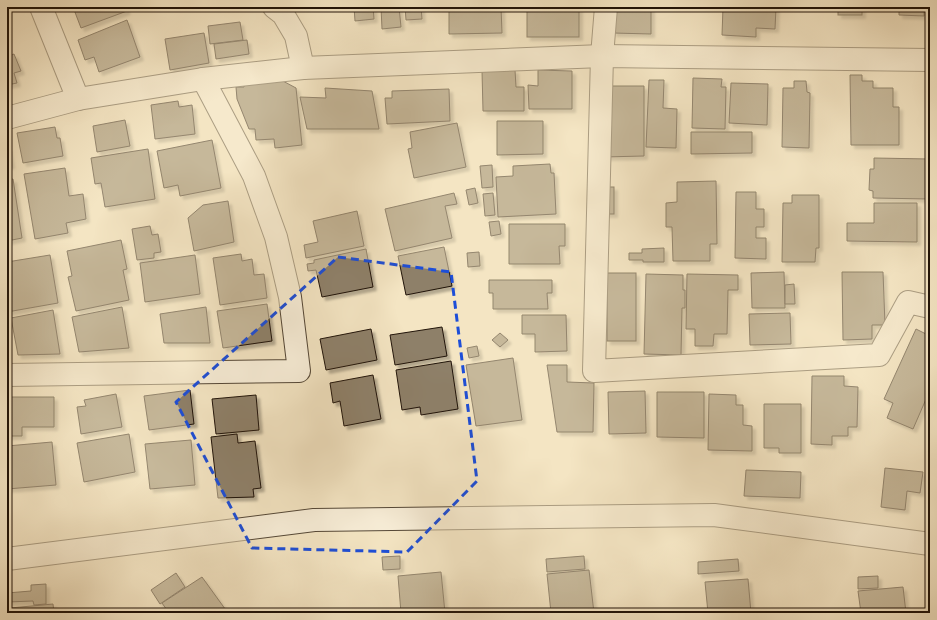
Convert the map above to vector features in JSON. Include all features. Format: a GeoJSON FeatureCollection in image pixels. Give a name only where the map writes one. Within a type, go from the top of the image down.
{"type":"FeatureCollection","features":[{"type":"Feature","properties":{"kind":"street"},"geometry":{"type":"LineString","coordinates":[[41,7],[78,100]]}},
{"type":"Feature","properties":{"kind":"street"},"geometry":{"type":"LineString","coordinates":[[274,7],[283,14],[296,36],[303,68]]}},
{"type":"Feature","properties":{"kind":"street"},"geometry":{"type":"LineString","coordinates":[[606,7],[602,56],[594,371],[879,355],[908,302],[930,307]]}},
{"type":"Feature","properties":{"kind":"street"},"geometry":{"type":"LineString","coordinates":[[7,118],[78,100],[203,79],[303,68],[602,56],[930,60]]}},
{"type":"Feature","properties":{"kind":"street"},"geometry":{"type":"LineString","coordinates":[[7,376],[299,371],[290,297],[276,236],[254,176],[203,79]]}},
{"type":"Feature","properties":{"kind":"street"},"geometry":{"type":"LineString","coordinates":[[7,559],[314,520],[714,515],[930,544]]}},
{"type":"Feature","properties":{"kind":"highlighted area"},"geometry":{"type":"Polygon","coordinates":[[[338,257],[451,272],[477,481],[407,552],[252,548],[176,402],[338,257]]]}},
{"type":"Feature","properties":{"kind":"building"},"geometry":{"type":"Polygon","coordinates":[[[73,7],[125,7],[127,11],[81,28],[73,7]]]}},
{"type":"Feature","properties":{"kind":"building"},"geometry":{"type":"Polygon","coordinates":[[[354,7],[373,7],[374,19],[355,21],[354,7]]]}},
{"type":"Feature","properties":{"kind":"building"},"geometry":{"type":"Polygon","coordinates":[[[381,7],[399,7],[401,27],[382,29],[381,7]]]}},
{"type":"Feature","properties":{"kind":"building"},"geometry":{"type":"Polygon","coordinates":[[[405,7],[421,7],[422,19],[406,20],[405,7]]]}},
{"type":"Feature","properties":{"kind":"building"},"geometry":{"type":"Polygon","coordinates":[[[449,7],[501,7],[502,33],[449,34],[449,7]]]}},
{"type":"Feature","properties":{"kind":"building"},"geometry":{"type":"Polygon","coordinates":[[[527,7],[579,7],[579,37],[527,37],[527,7]]]}},
{"type":"Feature","properties":{"kind":"building"},"geometry":{"type":"Polygon","coordinates":[[[614,7],[651,7],[651,34],[613,33],[614,7]]]}},
{"type":"Feature","properties":{"kind":"building"},"geometry":{"type":"Polygon","coordinates":[[[723,7],[776,7],[775,29],[756,28],[756,37],[722,35],[723,7]]]}},
{"type":"Feature","properties":{"kind":"building"},"geometry":{"type":"Polygon","coordinates":[[[838,7],[862,7],[862,15],[838,15],[838,7]]]}},
{"type":"Feature","properties":{"kind":"building"},"geometry":{"type":"Polygon","coordinates":[[[899,7],[924,7],[924,16],[899,15],[899,7]]]}},
{"type":"Feature","properties":{"kind":"building"},"geometry":{"type":"Polygon","coordinates":[[[127,20],[140,57],[99,72],[94,57],[85,60],[78,40],[127,20]]]}},
{"type":"Feature","properties":{"kind":"building"},"geometry":{"type":"Polygon","coordinates":[[[240,22],[243,40],[210,44],[208,26],[240,22]]]}},
{"type":"Feature","properties":{"kind":"building"},"geometry":{"type":"Polygon","coordinates":[[[204,33],[209,63],[170,70],[165,39],[204,33]]]}},
{"type":"Feature","properties":{"kind":"building"},"geometry":{"type":"Polygon","coordinates":[[[247,40],[249,54],[216,59],[214,44],[247,40]]]}},
{"type":"Feature","properties":{"kind":"building"},"geometry":{"type":"Polygon","coordinates":[[[14,54],[21,71],[14,73],[17,83],[7,85],[7,57],[14,54]]]}},
{"type":"Feature","properties":{"kind":"building"},"geometry":{"type":"Polygon","coordinates":[[[515,70],[516,87],[524,87],[524,111],[483,111],[482,71],[515,70]]]}},
{"type":"Feature","properties":{"kind":"building"},"geometry":{"type":"Polygon","coordinates":[[[538,70],[572,71],[572,109],[529,109],[528,85],[538,86],[538,70]]]}},
{"type":"Feature","properties":{"kind":"building"},"geometry":{"type":"Polygon","coordinates":[[[850,75],[862,75],[862,81],[873,81],[873,88],[893,88],[893,107],[899,107],[899,145],[851,145],[850,75]]]}},
{"type":"Feature","properties":{"kind":"building"},"geometry":{"type":"Polygon","coordinates":[[[693,78],[722,79],[721,87],[726,87],[725,129],[692,128],[693,78]]]}},
{"type":"Feature","properties":{"kind":"building"},"geometry":{"type":"Polygon","coordinates":[[[281,80],[296,88],[302,145],[275,148],[274,139],[256,140],[255,129],[249,129],[237,99],[236,87],[244,87],[244,84],[281,80]]]}},
{"type":"Feature","properties":{"kind":"building"},"geometry":{"type":"Polygon","coordinates":[[[649,80],[664,80],[663,108],[677,109],[676,148],[646,147],[649,80]]]}},
{"type":"Feature","properties":{"kind":"building"},"geometry":{"type":"Polygon","coordinates":[[[794,81],[806,81],[807,92],[810,93],[809,148],[782,147],[783,88],[794,88],[794,81]]]}},
{"type":"Feature","properties":{"kind":"building"},"geometry":{"type":"Polygon","coordinates":[[[731,83],[768,84],[767,125],[729,123],[731,83]]]}},
{"type":"Feature","properties":{"kind":"building"},"geometry":{"type":"Polygon","coordinates":[[[602,86],[644,86],[644,156],[603,157],[602,86]]]}},
{"type":"Feature","properties":{"kind":"building"},"geometry":{"type":"Polygon","coordinates":[[[325,88],[372,91],[379,129],[307,129],[300,97],[326,98],[325,88]]]}},
{"type":"Feature","properties":{"kind":"building"},"geometry":{"type":"Polygon","coordinates":[[[449,89],[450,121],[387,124],[385,98],[392,98],[392,91],[449,89]]]}},
{"type":"Feature","properties":{"kind":"building"},"geometry":{"type":"Polygon","coordinates":[[[178,101],[179,107],[192,105],[195,134],[155,139],[151,105],[178,101]]]}},
{"type":"Feature","properties":{"kind":"building"},"geometry":{"type":"Polygon","coordinates":[[[125,120],[130,146],[97,152],[93,126],[125,120]]]}},
{"type":"Feature","properties":{"kind":"building"},"geometry":{"type":"Polygon","coordinates":[[[497,121],[543,121],[543,154],[497,155],[497,121]]]}},
{"type":"Feature","properties":{"kind":"building"},"geometry":{"type":"Polygon","coordinates":[[[457,123],[466,167],[414,178],[408,149],[412,148],[410,132],[457,123]]]}},
{"type":"Feature","properties":{"kind":"building"},"geometry":{"type":"Polygon","coordinates":[[[55,127],[57,138],[60,138],[63,156],[23,163],[17,133],[55,127]]]}},
{"type":"Feature","properties":{"kind":"building"},"geometry":{"type":"Polygon","coordinates":[[[691,132],[752,132],[752,153],[691,154],[691,132]]]}},
{"type":"Feature","properties":{"kind":"building"},"geometry":{"type":"Polygon","coordinates":[[[212,140],[221,188],[180,196],[178,185],[164,188],[157,151],[212,140]]]}},
{"type":"Feature","properties":{"kind":"building"},"geometry":{"type":"Polygon","coordinates":[[[7,147],[11,165],[7,166],[7,147]]]}},
{"type":"Feature","properties":{"kind":"building"},"geometry":{"type":"Polygon","coordinates":[[[148,149],[155,199],[105,207],[101,183],[95,184],[91,158],[148,149]]]}},
{"type":"Feature","properties":{"kind":"building"},"geometry":{"type":"Polygon","coordinates":[[[874,158],[930,159],[930,199],[873,198],[873,191],[869,190],[870,169],[874,169],[874,158]]]}},
{"type":"Feature","properties":{"kind":"building"},"geometry":{"type":"Polygon","coordinates":[[[550,164],[551,173],[554,173],[556,214],[498,217],[496,177],[513,176],[513,166],[550,164]]]}},
{"type":"Feature","properties":{"kind":"building"},"geometry":{"type":"Polygon","coordinates":[[[492,165],[493,187],[482,188],[480,166],[492,165]]]}},
{"type":"Feature","properties":{"kind":"building"},"geometry":{"type":"Polygon","coordinates":[[[65,168],[69,196],[83,194],[86,219],[66,223],[68,233],[35,239],[24,174],[65,168]]]}},
{"type":"Feature","properties":{"kind":"building"},"geometry":{"type":"Polygon","coordinates":[[[13,179],[22,238],[7,241],[7,180],[13,179]]]}},
{"type":"Feature","properties":{"kind":"building"},"geometry":{"type":"Polygon","coordinates":[[[716,181],[717,244],[710,244],[710,261],[673,261],[672,227],[666,227],[666,203],[677,202],[677,182],[716,181]]]}},
{"type":"Feature","properties":{"kind":"building"},"geometry":{"type":"Polygon","coordinates":[[[601,187],[614,187],[614,214],[601,214],[601,187]]]}},
{"type":"Feature","properties":{"kind":"building"},"geometry":{"type":"Polygon","coordinates":[[[475,188],[478,203],[469,205],[466,190],[475,188]]]}},
{"type":"Feature","properties":{"kind":"building"},"geometry":{"type":"Polygon","coordinates":[[[736,192],[756,192],[756,209],[764,209],[764,227],[756,227],[756,238],[766,238],[766,259],[735,258],[736,192]]]}},
{"type":"Feature","properties":{"kind":"building"},"geometry":{"type":"Polygon","coordinates":[[[454,193],[457,204],[445,206],[452,238],[395,251],[385,209],[454,193]]]}},
{"type":"Feature","properties":{"kind":"building"},"geometry":{"type":"Polygon","coordinates":[[[493,193],[495,215],[485,216],[483,194],[493,193]]]}},
{"type":"Feature","properties":{"kind":"building"},"geometry":{"type":"Polygon","coordinates":[[[792,195],[819,195],[819,248],[816,248],[815,262],[782,262],[783,203],[792,203],[792,195]]]}},
{"type":"Feature","properties":{"kind":"building"},"geometry":{"type":"Polygon","coordinates":[[[228,201],[234,242],[194,251],[188,218],[203,205],[228,201]]]}},
{"type":"Feature","properties":{"kind":"building"},"geometry":{"type":"Polygon","coordinates":[[[874,203],[917,203],[917,242],[847,241],[847,223],[874,223],[874,203]]]}},
{"type":"Feature","properties":{"kind":"building"},"geometry":{"type":"Polygon","coordinates":[[[357,211],[364,246],[306,258],[304,245],[318,242],[313,221],[357,211]]]}},
{"type":"Feature","properties":{"kind":"building"},"geometry":{"type":"Polygon","coordinates":[[[499,221],[501,234],[491,236],[489,222],[499,221]]]}},
{"type":"Feature","properties":{"kind":"building"},"geometry":{"type":"Polygon","coordinates":[[[509,224],[565,224],[565,246],[559,246],[560,264],[509,264],[509,224]]]}},
{"type":"Feature","properties":{"kind":"building"},"geometry":{"type":"Polygon","coordinates":[[[150,226],[152,235],[158,234],[161,252],[154,253],[154,258],[137,260],[132,229],[150,226]]]}},
{"type":"Feature","properties":{"kind":"building"},"geometry":{"type":"Polygon","coordinates":[[[121,240],[127,269],[123,270],[129,300],[76,311],[68,277],[72,276],[67,251],[121,240]]]}},
{"type":"Feature","properties":{"kind":"building"},"geometry":{"type":"Polygon","coordinates":[[[444,247],[452,286],[406,295],[398,256],[444,247]]]}},
{"type":"Feature","properties":{"kind":"building"},"geometry":{"type":"Polygon","coordinates":[[[664,248],[664,262],[629,260],[629,253],[642,253],[642,249],[664,248]]]}},
{"type":"Feature","properties":{"kind":"building"},"geometry":{"type":"Polygon","coordinates":[[[366,249],[373,287],[322,297],[316,270],[308,271],[307,264],[314,263],[314,260],[366,249]]]}},
{"type":"Feature","properties":{"kind":"building"},"geometry":{"type":"Polygon","coordinates":[[[479,252],[480,266],[468,267],[467,253],[479,252]]]}},
{"type":"Feature","properties":{"kind":"building"},"geometry":{"type":"Polygon","coordinates":[[[241,254],[242,261],[252,259],[254,275],[264,274],[267,298],[220,305],[213,258],[241,254]]]}},
{"type":"Feature","properties":{"kind":"building"},"geometry":{"type":"Polygon","coordinates":[[[50,255],[58,303],[7,312],[7,262],[50,255]]]}},
{"type":"Feature","properties":{"kind":"building"},"geometry":{"type":"Polygon","coordinates":[[[195,255],[200,294],[145,302],[140,263],[195,255]]]}},
{"type":"Feature","properties":{"kind":"building"},"geometry":{"type":"Polygon","coordinates":[[[784,272],[785,308],[752,308],[751,273],[784,272]]]}},
{"type":"Feature","properties":{"kind":"building"},"geometry":{"type":"Polygon","coordinates":[[[842,272],[883,272],[885,325],[872,325],[872,339],[843,340],[842,272]]]}},
{"type":"Feature","properties":{"kind":"building"},"geometry":{"type":"Polygon","coordinates":[[[607,273],[636,273],[636,341],[607,341],[607,273]]]}},
{"type":"Feature","properties":{"kind":"building"},"geometry":{"type":"Polygon","coordinates":[[[646,274],[683,275],[685,308],[682,308],[681,355],[644,354],[646,274]]]}},
{"type":"Feature","properties":{"kind":"building"},"geometry":{"type":"Polygon","coordinates":[[[687,274],[738,275],[738,290],[728,290],[727,334],[714,334],[713,346],[695,346],[695,329],[686,329],[687,274]]]}},
{"type":"Feature","properties":{"kind":"building"},"geometry":{"type":"Polygon","coordinates":[[[489,280],[552,280],[552,293],[547,293],[548,309],[493,309],[493,293],[489,293],[489,280]]]}},
{"type":"Feature","properties":{"kind":"building"},"geometry":{"type":"Polygon","coordinates":[[[794,284],[795,304],[785,304],[785,285],[794,284]]]}},
{"type":"Feature","properties":{"kind":"building"},"geometry":{"type":"Polygon","coordinates":[[[267,304],[272,341],[223,348],[217,311],[267,304]]]}},
{"type":"Feature","properties":{"kind":"building"},"geometry":{"type":"Polygon","coordinates":[[[122,307],[129,348],[79,352],[72,317],[122,307]]]}},
{"type":"Feature","properties":{"kind":"building"},"geometry":{"type":"Polygon","coordinates":[[[206,307],[210,343],[164,343],[160,314],[206,307]]]}},
{"type":"Feature","properties":{"kind":"building"},"geometry":{"type":"Polygon","coordinates":[[[53,310],[60,354],[18,355],[11,318],[53,310]]]}},
{"type":"Feature","properties":{"kind":"building"},"geometry":{"type":"Polygon","coordinates":[[[790,313],[791,344],[750,345],[749,314],[790,313]]]}},
{"type":"Feature","properties":{"kind":"building"},"geometry":{"type":"Polygon","coordinates":[[[522,315],[566,315],[567,351],[535,352],[535,334],[522,334],[522,315]]]}},
{"type":"Feature","properties":{"kind":"building"},"geometry":{"type":"Polygon","coordinates":[[[442,327],[447,356],[395,365],[390,335],[442,327]]]}},
{"type":"Feature","properties":{"kind":"building"},"geometry":{"type":"Polygon","coordinates":[[[371,329],[377,360],[326,370],[320,339],[371,329]]]}},
{"type":"Feature","properties":{"kind":"building"},"geometry":{"type":"Polygon","coordinates":[[[916,329],[930,336],[930,353],[928,358],[930,359],[930,390],[913,429],[887,418],[893,403],[884,399],[916,329]]]}},
{"type":"Feature","properties":{"kind":"building"},"geometry":{"type":"Polygon","coordinates":[[[500,333],[508,340],[500,347],[492,340],[500,333]]]}},
{"type":"Feature","properties":{"kind":"building"},"geometry":{"type":"Polygon","coordinates":[[[477,346],[479,356],[469,358],[467,348],[477,346]]]}},
{"type":"Feature","properties":{"kind":"building"},"geometry":{"type":"Polygon","coordinates":[[[513,358],[522,420],[476,426],[466,365],[513,358]]]}},
{"type":"Feature","properties":{"kind":"building"},"geometry":{"type":"Polygon","coordinates":[[[451,361],[458,409],[421,415],[420,407],[402,410],[396,370],[451,361]]]}},
{"type":"Feature","properties":{"kind":"building"},"geometry":{"type":"Polygon","coordinates":[[[547,365],[567,365],[567,382],[594,383],[593,432],[557,432],[547,365]]]}},
{"type":"Feature","properties":{"kind":"building"},"geometry":{"type":"Polygon","coordinates":[[[373,375],[381,419],[344,426],[340,401],[333,403],[330,383],[373,375]]]}},
{"type":"Feature","properties":{"kind":"building"},"geometry":{"type":"Polygon","coordinates":[[[812,376],[844,376],[844,386],[858,387],[857,427],[848,427],[848,436],[832,436],[832,445],[811,444],[812,376]]]}},
{"type":"Feature","properties":{"kind":"building"},"geometry":{"type":"Polygon","coordinates":[[[190,390],[194,424],[149,430],[144,396],[190,390]]]}},
{"type":"Feature","properties":{"kind":"building"},"geometry":{"type":"Polygon","coordinates":[[[645,391],[646,433],[609,434],[608,392],[645,391]]]}},
{"type":"Feature","properties":{"kind":"building"},"geometry":{"type":"Polygon","coordinates":[[[657,392],[704,392],[704,438],[657,437],[657,392]]]}},
{"type":"Feature","properties":{"kind":"building"},"geometry":{"type":"Polygon","coordinates":[[[116,394],[122,427],[81,434],[77,407],[86,406],[84,400],[116,394]]]}},
{"type":"Feature","properties":{"kind":"building"},"geometry":{"type":"Polygon","coordinates":[[[709,394],[736,395],[736,405],[743,405],[743,425],[752,426],[752,451],[708,450],[709,394]]]}},
{"type":"Feature","properties":{"kind":"building"},"geometry":{"type":"Polygon","coordinates":[[[256,395],[259,430],[216,434],[212,399],[256,395]]]}},
{"type":"Feature","properties":{"kind":"building"},"geometry":{"type":"Polygon","coordinates":[[[7,397],[54,397],[54,427],[22,427],[22,436],[7,436],[7,397]]]}},
{"type":"Feature","properties":{"kind":"building"},"geometry":{"type":"Polygon","coordinates":[[[764,404],[801,404],[801,453],[779,453],[779,448],[764,448],[764,404]]]}},
{"type":"Feature","properties":{"kind":"building"},"geometry":{"type":"Polygon","coordinates":[[[129,434],[135,472],[84,482],[77,443],[129,434]]]}},
{"type":"Feature","properties":{"kind":"building"},"geometry":{"type":"Polygon","coordinates":[[[237,434],[238,443],[255,441],[261,488],[253,489],[254,497],[218,498],[211,437],[237,434]]]}},
{"type":"Feature","properties":{"kind":"building"},"geometry":{"type":"Polygon","coordinates":[[[191,440],[195,485],[150,489],[145,444],[191,440]]]}},
{"type":"Feature","properties":{"kind":"building"},"geometry":{"type":"Polygon","coordinates":[[[52,442],[56,485],[7,489],[7,446],[52,442]]]}},
{"type":"Feature","properties":{"kind":"building"},"geometry":{"type":"Polygon","coordinates":[[[885,468],[923,472],[920,493],[907,491],[905,510],[881,507],[885,468]]]}},
{"type":"Feature","properties":{"kind":"building"},"geometry":{"type":"Polygon","coordinates":[[[746,470],[801,472],[800,498],[744,496],[746,470]]]}},
{"type":"Feature","properties":{"kind":"building"},"geometry":{"type":"Polygon","coordinates":[[[400,556],[400,569],[383,570],[382,557],[400,556]]]}},
{"type":"Feature","properties":{"kind":"building"},"geometry":{"type":"Polygon","coordinates":[[[584,556],[585,569],[547,572],[546,559],[584,556]]]}},
{"type":"Feature","properties":{"kind":"building"},"geometry":{"type":"Polygon","coordinates":[[[738,559],[739,571],[698,574],[698,562],[738,559]]]}},
{"type":"Feature","properties":{"kind":"building"},"geometry":{"type":"Polygon","coordinates":[[[589,570],[594,613],[551,613],[547,574],[589,570]]]}},
{"type":"Feature","properties":{"kind":"building"},"geometry":{"type":"Polygon","coordinates":[[[441,572],[445,613],[401,613],[398,576],[441,572]]]}},
{"type":"Feature","properties":{"kind":"building"},"geometry":{"type":"Polygon","coordinates":[[[176,573],[185,587],[160,604],[151,590],[176,573]]]}},
{"type":"Feature","properties":{"kind":"building"},"geometry":{"type":"Polygon","coordinates":[[[878,576],[878,588],[858,589],[858,577],[878,576]]]}},
{"type":"Feature","properties":{"kind":"building"},"geometry":{"type":"Polygon","coordinates":[[[202,577],[228,613],[169,613],[162,603],[202,577]]]}},
{"type":"Feature","properties":{"kind":"building"},"geometry":{"type":"Polygon","coordinates":[[[748,579],[751,613],[708,613],[705,582],[748,579]]]}},
{"type":"Feature","properties":{"kind":"building"},"geometry":{"type":"Polygon","coordinates":[[[46,584],[46,604],[34,605],[33,601],[7,602],[7,593],[31,591],[31,585],[46,584]]]}},
{"type":"Feature","properties":{"kind":"building"},"geometry":{"type":"Polygon","coordinates":[[[903,587],[906,613],[861,613],[858,591],[903,587]]]}},
{"type":"Feature","properties":{"kind":"building"},"geometry":{"type":"Polygon","coordinates":[[[53,604],[54,613],[10,613],[10,608],[53,604]]]}}]}
